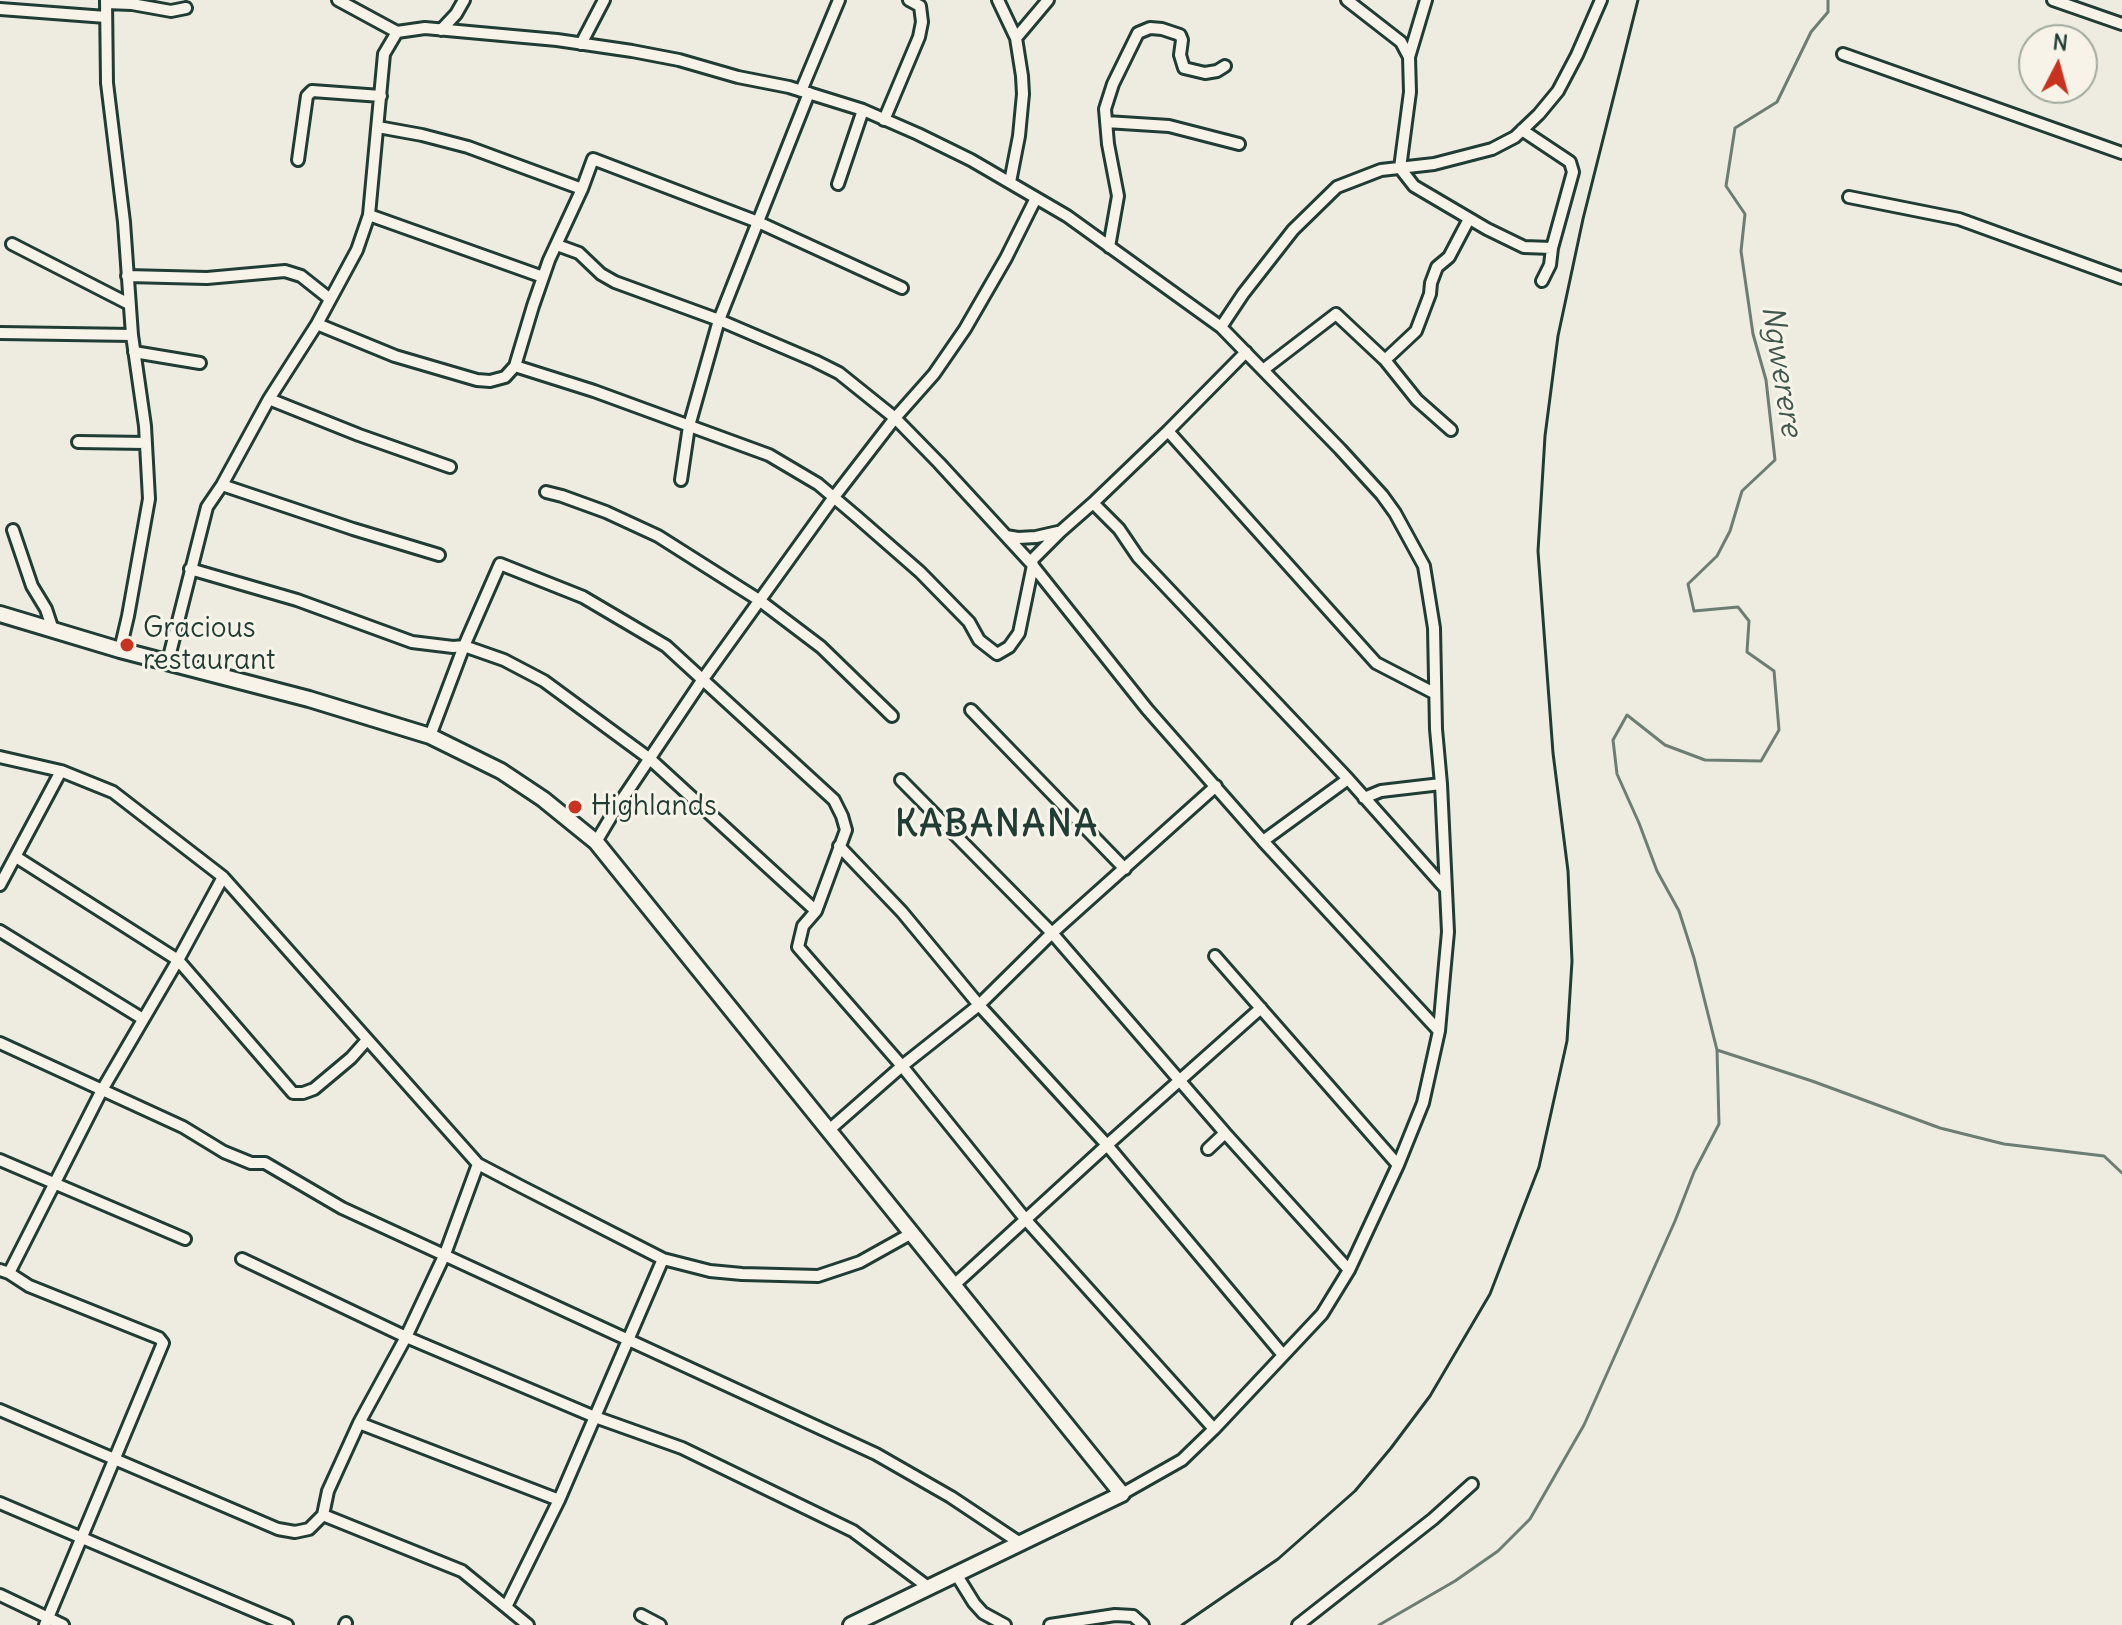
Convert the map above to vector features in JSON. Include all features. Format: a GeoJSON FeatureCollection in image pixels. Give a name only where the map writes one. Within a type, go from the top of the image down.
{"type":"FeatureCollection","features":[{"type":"Feature","properties":{"kind":"street"},"geometry":{"type":"LineString","coordinates":[[338,0],[397,32],[412,28],[557,40],[679,60],[805,92],[863,110],[918,134],[1067,216],[1221,327],[1382,495],[1424,566],[1434,628],[1434,693],[1448,932],[1439,1031],[1423,1103],[1349,1270],[1322,1314],[1182,1460],[1122,1494],[851,1625]]}},
{"type":"Feature","properties":{"kind":"street"},"geometry":{"type":"LineString","coordinates":[[441,30],[464,0]]}},
{"type":"Feature","properties":{"kind":"street"},"geometry":{"type":"LineString","coordinates":[[581,44],[604,0]]}},
{"type":"Feature","properties":{"kind":"street"},"geometry":{"type":"LineString","coordinates":[[681,480],[689,426],[719,320],[839,0]]}},
{"type":"Feature","properties":{"kind":"street"},"geometry":{"type":"LineString","coordinates":[[884,120],[919,37],[922,22],[920,6],[909,0]]}},
{"type":"Feature","properties":{"kind":"street"},"geometry":{"type":"LineString","coordinates":[[998,0],[1016,38],[1023,94],[1010,182]]}},
{"type":"Feature","properties":{"kind":"street"},"geometry":{"type":"LineString","coordinates":[[1016,38],[1048,0]]}},
{"type":"Feature","properties":{"kind":"street"},"geometry":{"type":"LineString","coordinates":[[1347,0],[1401,42],[1409,57]]}},
{"type":"Feature","properties":{"kind":"street"},"geometry":{"type":"LineString","coordinates":[[1426,0],[1409,57],[1410,92],[1400,168],[1414,186],[1469,219],[1524,247],[1552,248]]}},
{"type":"Feature","properties":{"kind":"street"},"geometry":{"type":"LineString","coordinates":[[1221,327],[1293,230],[1337,187],[1381,170],[1434,164],[1492,149],[1515,137],[1558,91],[1601,0]]}},
{"type":"Feature","properties":{"kind":"street"},"geometry":{"type":"LineString","coordinates":[[2053,0],[2122,24]]}},
{"type":"Feature","properties":{"kind":"street"},"geometry":{"type":"LineString","coordinates":[[120,650],[149,499],[124,222],[107,83],[106,2],[171,11],[186,8]]}},
{"type":"Feature","properties":{"kind":"street"},"geometry":{"type":"LineString","coordinates":[[0,9],[106,17]]}},
{"type":"Feature","properties":{"kind":"street"},"geometry":{"type":"LineString","coordinates":[[1109,247],[1118,196],[1108,144],[1107,98],[1138,33],[1150,28],[1180,35],[1180,55],[1184,68],[1205,73],[1225,66]]}},
{"type":"Feature","properties":{"kind":"street"},"geometry":{"type":"LineString","coordinates":[[168,661],[207,507],[269,399],[317,324],[357,250],[369,215],[384,54],[397,32]]}},
{"type":"Feature","properties":{"kind":"street"},"geometry":{"type":"LineString","coordinates":[[1843,54],[2122,153]]}},
{"type":"Feature","properties":{"kind":"street"},"geometry":{"type":"LineString","coordinates":[[298,160],[307,96],[312,91],[381,96]]}},
{"type":"Feature","properties":{"kind":"street"},"geometry":{"type":"LineString","coordinates":[[838,184],[863,110]]}},
{"type":"Feature","properties":{"kind":"street"},"geometry":{"type":"LineString","coordinates":[[1106,122],[1169,126],[1239,144]]}},
{"type":"Feature","properties":{"kind":"street"},"geometry":{"type":"LineString","coordinates":[[378,127],[468,147],[582,189]]}},
{"type":"Feature","properties":{"kind":"street"},"geometry":{"type":"LineString","coordinates":[[1522,130],[1570,162],[1573,172],[1550,265],[1542,281]]}},
{"type":"Feature","properties":{"kind":"street"},"geometry":{"type":"LineString","coordinates":[[317,324],[395,356],[477,380],[505,377],[515,366],[543,277],[593,159],[758,222],[902,288]]}},
{"type":"Feature","properties":{"kind":"street"},"geometry":{"type":"LineString","coordinates":[[1849,197],[1959,219],[2122,278]]}},
{"type":"Feature","properties":{"kind":"street"},"geometry":{"type":"LineString","coordinates":[[596,842],[759,600],[834,497],[895,418],[934,374],[965,329],[1036,198]]}},
{"type":"Feature","properties":{"kind":"street"},"geometry":{"type":"LineString","coordinates":[[369,215],[543,277]]}},
{"type":"Feature","properties":{"kind":"street"},"geometry":{"type":"LineString","coordinates":[[1385,360],[1416,331],[1437,267],[1449,257],[1469,219]]}},
{"type":"Feature","properties":{"kind":"street"},"geometry":{"type":"LineString","coordinates":[[12,244],[129,304]]}},
{"type":"Feature","properties":{"kind":"street"},"geometry":{"type":"LineString","coordinates":[[557,245],[579,253],[601,274],[615,282],[719,320],[839,373],[895,418],[1031,563],[1147,709],[1263,841],[1439,1031]]}},
{"type":"Feature","properties":{"kind":"street"},"geometry":{"type":"LineString","coordinates":[[127,276],[207,278],[285,271],[301,276],[330,299]]}},
{"type":"Feature","properties":{"kind":"street"},"geometry":{"type":"LineString","coordinates":[[1263,370],[1336,314],[1385,360],[1417,400],[1451,430]]}},
{"type":"Feature","properties":{"kind":"street"},"geometry":{"type":"LineString","coordinates":[[0,333],[132,335]]}},
{"type":"Feature","properties":{"kind":"street"},"geometry":{"type":"LineString","coordinates":[[134,352],[200,363]]}},
{"type":"Feature","properties":{"kind":"street"},"geometry":{"type":"LineString","coordinates":[[515,366],[594,391],[769,455],[818,484],[920,572],[969,622],[979,640],[997,654],[1009,647],[1019,633],[1031,563],[1246,352]]}},
{"type":"Feature","properties":{"kind":"street"},"geometry":{"type":"LineString","coordinates":[[269,399],[450,467]]}},
{"type":"Feature","properties":{"kind":"street"},"geometry":{"type":"LineString","coordinates":[[1168,431],[1376,663],[1434,693]]}},
{"type":"Feature","properties":{"kind":"street"},"geometry":{"type":"LineString","coordinates":[[78,442],[146,443]]}},
{"type":"Feature","properties":{"kind":"street"},"geometry":{"type":"LineString","coordinates":[[222,485],[439,555]]}},
{"type":"Feature","properties":{"kind":"street"},"geometry":{"type":"LineString","coordinates":[[546,492],[606,512],[658,536],[759,600],[821,647],[892,716]]}},
{"type":"Feature","properties":{"kind":"street"},"geometry":{"type":"LineString","coordinates":[[1093,503],[1119,529],[1138,557],[1348,779],[1445,888]]}},
{"type":"Feature","properties":{"kind":"street"},"geometry":{"type":"LineString","coordinates":[[13,530],[32,586],[46,609],[53,630]]}},
{"type":"Feature","properties":{"kind":"street"},"geometry":{"type":"LineString","coordinates":[[1005,536],[1036,537],[1060,532]]}},
{"type":"Feature","properties":{"kind":"street"},"geometry":{"type":"LineString","coordinates":[[430,736],[464,646],[500,564],[583,597],[666,646],[834,800],[842,816],[846,830],[816,911],[803,926],[798,947],[902,1066],[1026,1220],[1214,1429]]}},
{"type":"Feature","properties":{"kind":"street"},"geometry":{"type":"LineString","coordinates":[[190,569],[297,600],[412,642],[464,646],[504,660],[544,681],[650,759],[816,911]]}},
{"type":"Feature","properties":{"kind":"street"},"geometry":{"type":"LineString","coordinates":[[2,619],[309,699],[430,736],[501,771],[543,799],[596,842],[1122,1494]]}},
{"type":"Feature","properties":{"kind":"street"},"geometry":{"type":"LineString","coordinates":[[971,710],[1125,869]]}},
{"type":"Feature","properties":{"kind":"street"},"geometry":{"type":"LineString","coordinates":[[0,757],[61,771],[113,792],[223,877],[478,1164],[663,1259],[710,1271],[818,1276],[860,1262],[912,1233]]}},
{"type":"Feature","properties":{"kind":"street"},"geometry":{"type":"LineString","coordinates":[[1,880],[61,771]]}},
{"type":"Feature","properties":{"kind":"street"},"geometry":{"type":"LineString","coordinates":[[1263,841],[1348,779]]}},
{"type":"Feature","properties":{"kind":"street"},"geometry":{"type":"LineString","coordinates":[[901,780],[1052,933],[1225,1133],[1349,1270]]}},
{"type":"Feature","properties":{"kind":"street"},"geometry":{"type":"LineString","coordinates":[[1364,798],[1381,791],[1441,784]]}},
{"type":"Feature","properties":{"kind":"street"},"geometry":{"type":"LineString","coordinates":[[829,1130],[902,1066],[979,1005],[1052,933],[1216,786]]}},
{"type":"Feature","properties":{"kind":"street"},"geometry":{"type":"LineString","coordinates":[[839,846],[902,912],[979,1005],[1107,1145],[1283,1355]]}},
{"type":"Feature","properties":{"kind":"street"},"geometry":{"type":"LineString","coordinates":[[16,857],[178,960],[293,1093],[314,1089],[367,1040]]}},
{"type":"Feature","properties":{"kind":"street"},"geometry":{"type":"LineString","coordinates":[[46,1622],[163,1343],[159,1338],[29,1286],[4,1272],[56,1183],[102,1090],[223,877]]}},
{"type":"Feature","properties":{"kind":"street"},"geometry":{"type":"LineString","coordinates":[[0,931],[143,1019]]}},
{"type":"Feature","properties":{"kind":"street"},"geometry":{"type":"LineString","coordinates":[[1215,956],[1398,1165]]}},
{"type":"Feature","properties":{"kind":"street"},"geometry":{"type":"LineString","coordinates":[[953,1286],[1261,1008]]}},
{"type":"Feature","properties":{"kind":"street"},"geometry":{"type":"LineString","coordinates":[[0,1043],[183,1127],[224,1152],[251,1163],[264,1163],[342,1208],[876,1454],[951,1497],[1020,1543]]}},
{"type":"Feature","properties":{"kind":"street"},"geometry":{"type":"LineString","coordinates":[[1208,1149],[1225,1133]]}},
{"type":"Feature","properties":{"kind":"street"},"geometry":{"type":"LineString","coordinates":[[0,1160],[185,1239]]}},
{"type":"Feature","properties":{"kind":"street"},"geometry":{"type":"LineString","coordinates":[[0,1410],[278,1529],[295,1532],[309,1529],[323,1515],[328,1491],[359,1423],[406,1337],[445,1254],[478,1164]]}},
{"type":"Feature","properties":{"kind":"street"},"geometry":{"type":"LineString","coordinates":[[242,1259],[406,1337],[595,1417],[682,1448],[853,1531],[928,1587]]}},
{"type":"Feature","properties":{"kind":"street"},"geometry":{"type":"LineString","coordinates":[[506,1607],[559,1500],[663,1259]]}},
{"type":"Feature","properties":{"kind":"street"},"geometry":{"type":"LineString","coordinates":[[359,1423],[559,1500]]}},
{"type":"Feature","properties":{"kind":"street"},"geometry":{"type":"LineString","coordinates":[[1298,1625],[1433,1519],[1472,1484]]}},
{"type":"Feature","properties":{"kind":"street"},"geometry":{"type":"LineString","coordinates":[[0,1503],[287,1625]]}},
{"type":"Feature","properties":{"kind":"street"},"geometry":{"type":"LineString","coordinates":[[323,1515],[462,1571],[528,1625]]}},
{"type":"Feature","properties":{"kind":"street"},"geometry":{"type":"LineString","coordinates":[[956,1574],[983,1613],[1005,1625]]}},
{"type":"Feature","properties":{"kind":"street"},"geometry":{"type":"LineString","coordinates":[[0,1595],[46,1622],[63,1625]]}},
{"type":"Feature","properties":{"kind":"street"},"geometry":{"type":"LineString","coordinates":[[641,1615],[660,1625]]}},
{"type":"Feature","properties":{"kind":"street"},"geometry":{"type":"LineString","coordinates":[[1050,1625],[1115,1615],[1133,1616],[1143,1625]]}},
{"type":"Feature","properties":{"kind":"waterway","name":"Ngwerere"},"geometry":{"type":"LineString","coordinates":[[1379,1625],[1455,1581],[1498,1551],[1530,1519],[1584,1425],[1694,1172],[1719,1124],[1717,1050],[1694,958],[1679,911],[1657,871],[1617,774],[1613,740],[1627,715],[1665,745],[1705,760],[1761,761],[1779,730],[1774,671],[1747,652],[1749,621],[1738,607],[1694,611],[1688,584],[1717,556],[1730,531],[1742,491],[1775,460],[1766,380],[1753,334],[1741,251],[1745,214],[1726,186],[1735,128],[1777,102],[1811,32],[1828,12],[1828,0]]}},
{"type":"Feature","properties":{"kind":"waterway"},"geometry":{"type":"LineString","coordinates":[[1717,1050],[1940,1128],[2004,1144],[2104,1156],[2122,1173]]}},
{"type":"Feature","properties":{"kind":"railway"},"geometry":{"type":"LineString","coordinates":[[1182,1625],[1278,1559],[1355,1491],[1391,1448],[1430,1396],[1490,1294],[1539,1167],[1567,1041],[1572,961],[1568,871],[1553,753],[1538,551],[1545,436],[1558,336],[1583,219],[1638,0]]}},
{"type":"Feature","properties":{"kind":"place","name":"Gracious restaurant"},"geometry":{"type":"Point","coordinates":[127,645]}},
{"type":"Feature","properties":{"kind":"place","name":"Highlands"},"geometry":{"type":"Point","coordinates":[575,807]}},
{"type":"Feature","properties":{"kind":"district","name":"KABANANA"},"geometry":{"type":"Point","coordinates":[997,826]}}]}
